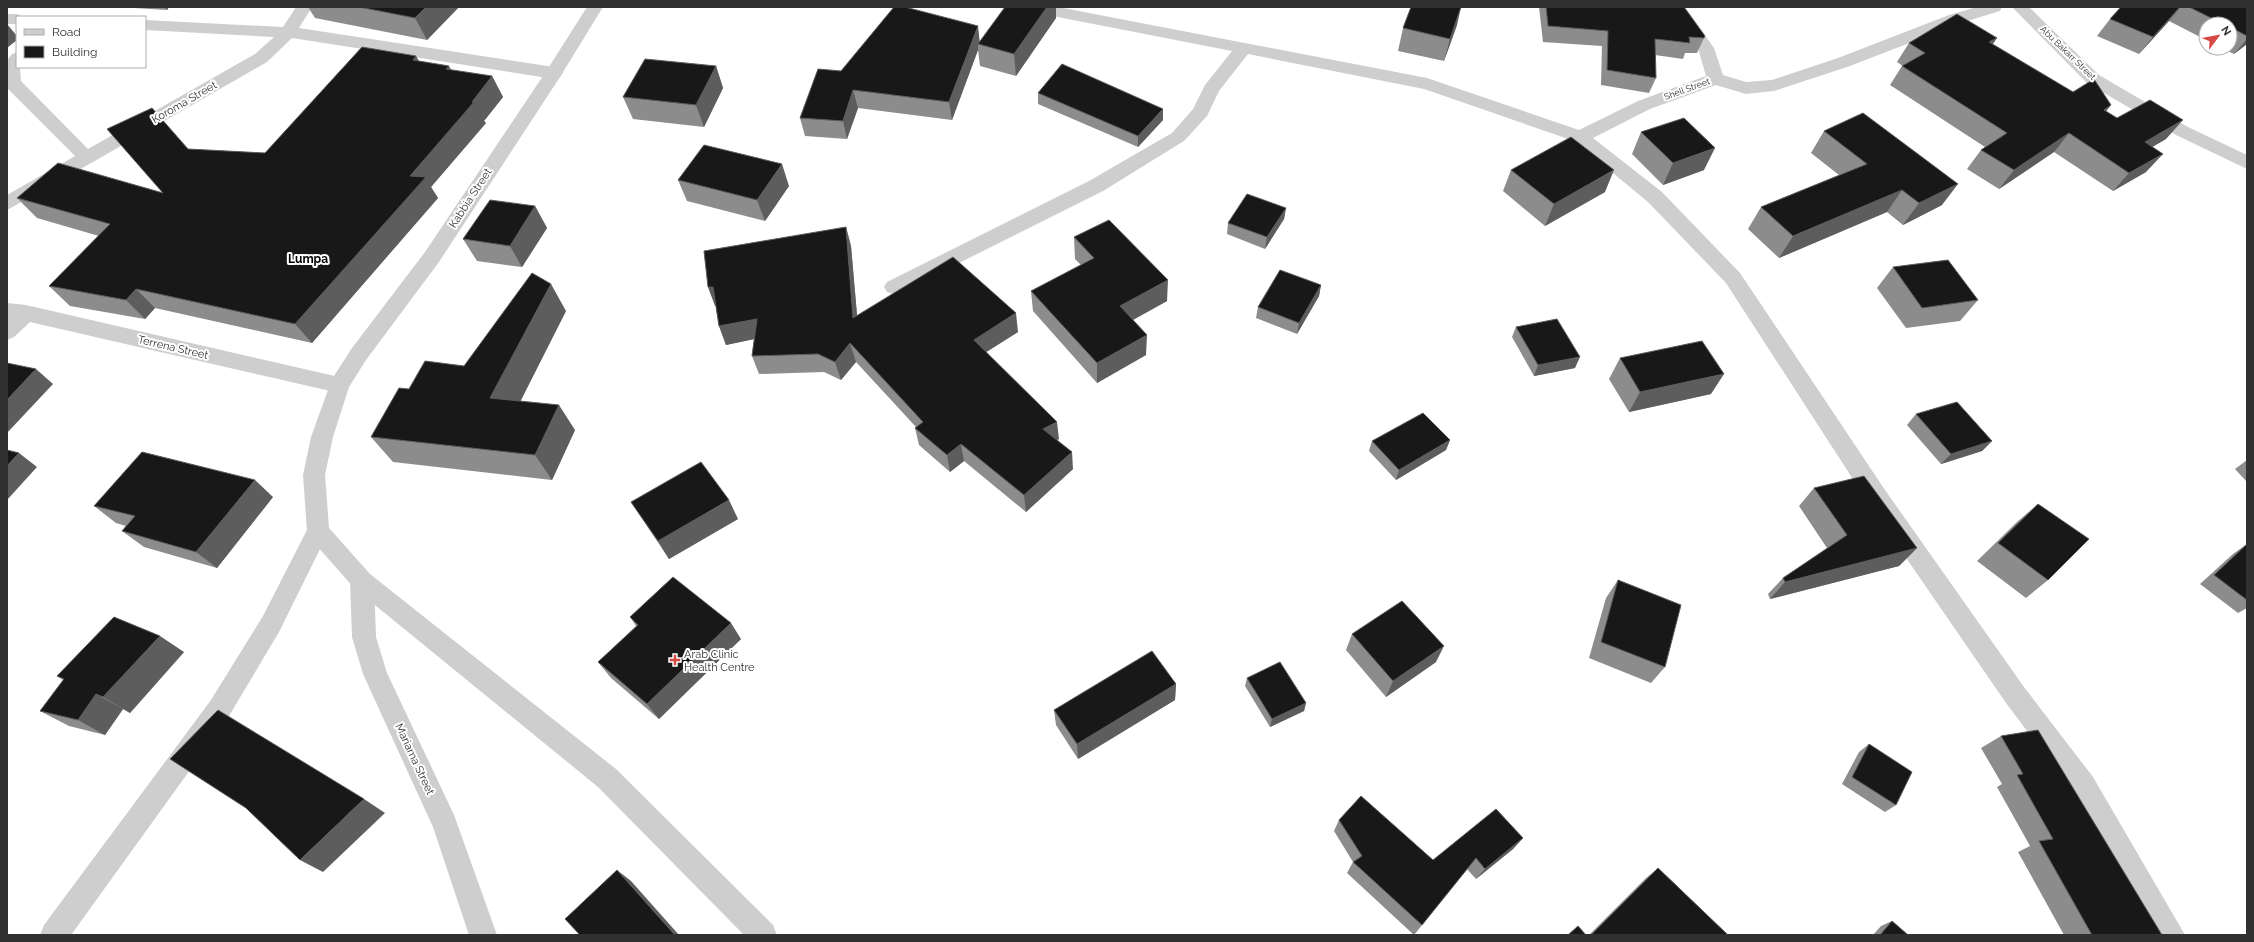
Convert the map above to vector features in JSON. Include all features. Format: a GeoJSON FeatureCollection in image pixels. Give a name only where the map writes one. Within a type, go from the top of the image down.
{"type":"FeatureCollection","features":[{"type":"Feature","properties":{"kind":"street","name":"Koroma Street"},"geometry":{"type":"LineString","coordinates":[[7,203],[261,58],[288,32],[304,7]]}},
{"type":"Feature","properties":{"kind":"street","name":"Kabbia Street"},"geometry":{"type":"LineString","coordinates":[[339,385],[359,354],[432,257],[554,73],[595,7]]}},
{"type":"Feature","properties":{"kind":"street"},"geometry":{"type":"LineString","coordinates":[[1032,7],[1427,84],[1580,137],[1655,197],[1733,278],[1882,504],[2015,695],[2084,786],[2171,935]]}},
{"type":"Feature","properties":{"kind":"street"},"geometry":{"type":"LineString","coordinates":[[1715,79],[1746,88],[1774,85],[1844,62],[1955,19],[1994,7]]}},
{"type":"Feature","properties":{"kind":"street","name":"Abu Bakarr Street"},"geometry":{"type":"LineString","coordinates":[[2020,7],[2093,79],[2182,131],[2247,163]]}},
{"type":"Feature","properties":{"kind":"street","name":"Shell Street"},"geometry":{"type":"LineString","coordinates":[[1580,137],[1644,105],[1715,79],[1706,48],[1680,8]]}},
{"type":"Feature","properties":{"kind":"street"},"geometry":{"type":"LineString","coordinates":[[146,25],[288,32],[554,73]]}},
{"type":"Feature","properties":{"kind":"street"},"geometry":{"type":"LineString","coordinates":[[894,287],[1096,186],[1178,137],[1201,112],[1211,89],[1244,48]]}},
{"type":"Feature","properties":{"kind":"street"},"geometry":{"type":"LineString","coordinates":[[16,58],[11,64],[12,82],[87,158]]}},
{"type":"Feature","properties":{"kind":"street"},"geometry":{"type":"LineString","coordinates":[[7,332],[17,312]]}},
{"type":"Feature","properties":{"kind":"street","name":"Terrena Street"},"geometry":{"type":"LineString","coordinates":[[17,312],[339,385]]}},
{"type":"Feature","properties":{"kind":"street"},"geometry":{"type":"LineString","coordinates":[[54,935],[220,708],[271,624],[318,531],[314,475],[322,436],[339,385]]}},
{"type":"Feature","properties":{"kind":"street"},"geometry":{"type":"LineString","coordinates":[[318,531],[362,581],[607,778],[763,935]]}},
{"type":"Feature","properties":{"kind":"street","name":"Mariama Street"},"geometry":{"type":"LineString","coordinates":[[362,581],[364,637],[375,674],[445,824],[483,935]]}},
{"type":"Feature","properties":{"kind":"building"},"geometry":{"type":"Polygon","coordinates":[[[359,7],[426,7],[415,18],[359,7]]]}},
{"type":"Feature","properties":{"kind":"building"},"geometry":{"type":"Polygon","coordinates":[[[894,7],[905,7],[978,26],[949,102],[853,90],[843,121],[800,118],[818,69],[841,71],[894,7]]]}},
{"type":"Feature","properties":{"kind":"building"},"geometry":{"type":"Polygon","coordinates":[[[1005,7],[1047,7],[1014,54],[978,44],[1005,7]]]}},
{"type":"Feature","properties":{"kind":"building"},"geometry":{"type":"Polygon","coordinates":[[[1411,7],[1461,7],[1450,39],[1403,28],[1411,7]]]}},
{"type":"Feature","properties":{"kind":"building"},"geometry":{"type":"Polygon","coordinates":[[[1546,7],[1684,7],[1705,36],[1704,38],[1689,37],[1690,43],[1655,39],[1656,78],[1607,70],[1608,31],[1548,26],[1546,7]]]}},
{"type":"Feature","properties":{"kind":"building"},"geometry":{"type":"Polygon","coordinates":[[[2121,7],[2180,7],[2153,37],[2110,19],[2121,7]]]}},
{"type":"Feature","properties":{"kind":"building"},"geometry":{"type":"Polygon","coordinates":[[[2189,7],[2247,7],[2247,36],[2238,31],[2238,16],[2207,16],[2189,7]]]}},
{"type":"Feature","properties":{"kind":"building"},"geometry":{"type":"Polygon","coordinates":[[[1957,14],[1997,38],[1989,42],[2073,92],[2094,79],[2111,105],[2104,110],[2117,118],[2150,100],[2183,120],[2145,142],[2163,154],[2129,173],[2069,133],[2014,170],[1981,150],[2007,133],[1902,66],[1925,53],[1909,43],[1957,14]]]}},
{"type":"Feature","properties":{"kind":"building"},"geometry":{"type":"Polygon","coordinates":[[[362,47],[416,56],[413,60],[449,66],[446,69],[492,76],[472,102],[474,102],[410,176],[426,177],[295,324],[136,289],[126,300],[49,286],[110,224],[17,198],[58,163],[163,193],[107,129],[152,108],[188,149],[265,153],[362,47]]]}},
{"type":"Feature","properties":{"kind":"building"},"geometry":{"type":"Polygon","coordinates":[[[645,59],[716,66],[696,105],[623,97],[645,59]]]}},
{"type":"Feature","properties":{"kind":"building"},"geometry":{"type":"Polygon","coordinates":[[[1062,64],[1163,109],[1138,136],[1038,93],[1062,64]]]}},
{"type":"Feature","properties":{"kind":"building"},"geometry":{"type":"Polygon","coordinates":[[[1863,113],[1958,184],[1919,203],[1902,190],[1793,236],[1761,207],[1867,164],[1824,131],[1863,113]]]}},
{"type":"Feature","properties":{"kind":"building"},"geometry":{"type":"Polygon","coordinates":[[[1684,118],[1715,148],[1673,163],[1641,132],[1684,118]]]}},
{"type":"Feature","properties":{"kind":"building"},"geometry":{"type":"Polygon","coordinates":[[[1571,137],[1614,170],[1554,204],[1511,170],[1571,137]]]}},
{"type":"Feature","properties":{"kind":"building"},"geometry":{"type":"Polygon","coordinates":[[[704,145],[782,164],[757,200],[678,180],[704,145]]]}},
{"type":"Feature","properties":{"kind":"building"},"geometry":{"type":"Polygon","coordinates":[[[1247,194],[1286,208],[1267,237],[1228,223],[1247,194]]]}},
{"type":"Feature","properties":{"kind":"building"},"geometry":{"type":"Polygon","coordinates":[[[490,200],[535,206],[510,246],[463,239],[490,200]]]}},
{"type":"Feature","properties":{"kind":"building"},"geometry":{"type":"Polygon","coordinates":[[[1109,220],[1168,280],[1120,306],[1147,335],[1097,363],[1031,291],[1094,258],[1074,237],[1109,220]]]}},
{"type":"Feature","properties":{"kind":"building"},"geometry":{"type":"Polygon","coordinates":[[[846,227],[853,318],[953,257],[1016,313],[974,340],[1057,422],[1043,429],[1072,452],[1024,495],[961,444],[947,455],[915,428],[923,422],[850,343],[835,362],[818,354],[752,356],[757,319],[719,326],[713,287],[708,287],[704,251],[846,227]]]}},
{"type":"Feature","properties":{"kind":"building"},"geometry":{"type":"Polygon","coordinates":[[[1948,260],[1978,300],[1922,308],[1893,267],[1948,260]]]}},
{"type":"Feature","properties":{"kind":"building"},"geometry":{"type":"Polygon","coordinates":[[[1280,270],[1321,285],[1299,323],[1258,307],[1280,270]]]}},
{"type":"Feature","properties":{"kind":"building"},"geometry":{"type":"Polygon","coordinates":[[[532,273],[551,284],[490,398],[559,405],[535,455],[371,437],[399,388],[409,389],[425,361],[464,366],[532,273]]]}},
{"type":"Feature","properties":{"kind":"building"},"geometry":{"type":"Polygon","coordinates":[[[1557,319],[1580,357],[1538,365],[1516,327],[1557,319]]]}},
{"type":"Feature","properties":{"kind":"building"},"geometry":{"type":"Polygon","coordinates":[[[1702,341],[1724,374],[1640,392],[1620,358],[1702,341]]]}},
{"type":"Feature","properties":{"kind":"building"},"geometry":{"type":"Polygon","coordinates":[[[7,363],[36,369],[7,400],[7,363]]]}},
{"type":"Feature","properties":{"kind":"building"},"geometry":{"type":"Polygon","coordinates":[[[1957,402],[1992,441],[1951,454],[1916,414],[1957,402]]]}},
{"type":"Feature","properties":{"kind":"building"},"geometry":{"type":"Polygon","coordinates":[[[1423,413],[1450,440],[1399,470],[1372,441],[1423,413]]]}},
{"type":"Feature","properties":{"kind":"building"},"geometry":{"type":"Polygon","coordinates":[[[7,450],[19,453],[7,466],[7,450]]]}},
{"type":"Feature","properties":{"kind":"building"},"geometry":{"type":"Polygon","coordinates":[[[142,452],[255,480],[196,552],[122,531],[135,516],[94,506],[142,452]]]}},
{"type":"Feature","properties":{"kind":"building"},"geometry":{"type":"Polygon","coordinates":[[[701,462],[729,500],[658,541],[631,502],[701,462]]]}},
{"type":"Feature","properties":{"kind":"building"},"geometry":{"type":"Polygon","coordinates":[[[1864,476],[1917,548],[1785,582],[1783,578],[1847,535],[1814,488],[1864,476]]]}},
{"type":"Feature","properties":{"kind":"building"},"geometry":{"type":"Polygon","coordinates":[[[2038,504],[2089,539],[2048,580],[1998,543],[2038,504]]]}},
{"type":"Feature","properties":{"kind":"building"},"geometry":{"type":"Polygon","coordinates":[[[2247,544],[2247,600],[2214,575],[2247,544]]]}},
{"type":"Feature","properties":{"kind":"building","name":"Arab Clinic Health Centre"},"geometry":{"type":"Polygon","coordinates":[[[673,577],[731,623],[647,704],[598,662],[638,625],[630,617],[673,577]]]}},
{"type":"Feature","properties":{"kind":"building"},"geometry":{"type":"Polygon","coordinates":[[[1618,580],[1681,605],[1665,667],[1601,642],[1618,580]]]}},
{"type":"Feature","properties":{"kind":"building"},"geometry":{"type":"Polygon","coordinates":[[[1402,601],[1444,646],[1393,681],[1352,634],[1402,601]]]}},
{"type":"Feature","properties":{"kind":"building"},"geometry":{"type":"Polygon","coordinates":[[[114,617],[160,636],[103,697],[96,694],[78,720],[40,711],[64,679],[57,676],[114,617]]]}},
{"type":"Feature","properties":{"kind":"building"},"geometry":{"type":"Polygon","coordinates":[[[1152,651],[1176,684],[1077,744],[1054,710],[1152,651]]]}},
{"type":"Feature","properties":{"kind":"building"},"geometry":{"type":"Polygon","coordinates":[[[1280,662],[1306,703],[1272,719],[1247,678],[1280,662]]]}},
{"type":"Feature","properties":{"kind":"building"},"geometry":{"type":"Polygon","coordinates":[[[218,710],[364,799],[300,860],[246,808],[170,759],[218,710]]]}},
{"type":"Feature","properties":{"kind":"building"},"geometry":{"type":"Polygon","coordinates":[[[2038,730],[2162,935],[2092,935],[2039,841],[2053,839],[2017,775],[2023,774],[2001,736],[2038,730]]]}},
{"type":"Feature","properties":{"kind":"building"},"geometry":{"type":"Polygon","coordinates":[[[1869,744],[1912,772],[1896,805],[1852,777],[1869,744]]]}},
{"type":"Feature","properties":{"kind":"building"},"geometry":{"type":"Polygon","coordinates":[[[1361,796],[1433,860],[1496,809],[1523,838],[1485,869],[1476,858],[1422,925],[1353,862],[1362,856],[1339,820],[1361,796]]]}},
{"type":"Feature","properties":{"kind":"building"},"geometry":{"type":"Polygon","coordinates":[[[1658,868],[1728,935],[1591,935],[1658,868]]]}},
{"type":"Feature","properties":{"kind":"building"},"geometry":{"type":"Polygon","coordinates":[[[617,870],[675,935],[580,935],[565,919],[617,870]]]}},
{"type":"Feature","properties":{"kind":"building"},"geometry":{"type":"Polygon","coordinates":[[[1892,921],[1908,935],[1880,935],[1892,921]]]}},
{"type":"Feature","properties":{"kind":"building"},"geometry":{"type":"Polygon","coordinates":[[[1578,926],[1586,935],[1568,935],[1578,926]]]}},
{"type":"Feature","properties":{"kind":"place","name":"Arab Clinic Health Centre"},"geometry":{"type":"Point","coordinates":[675,660]}},
{"type":"Feature","properties":{"kind":"district","name":"Lumpa"},"geometry":{"type":"Point","coordinates":[308,259]}}]}
